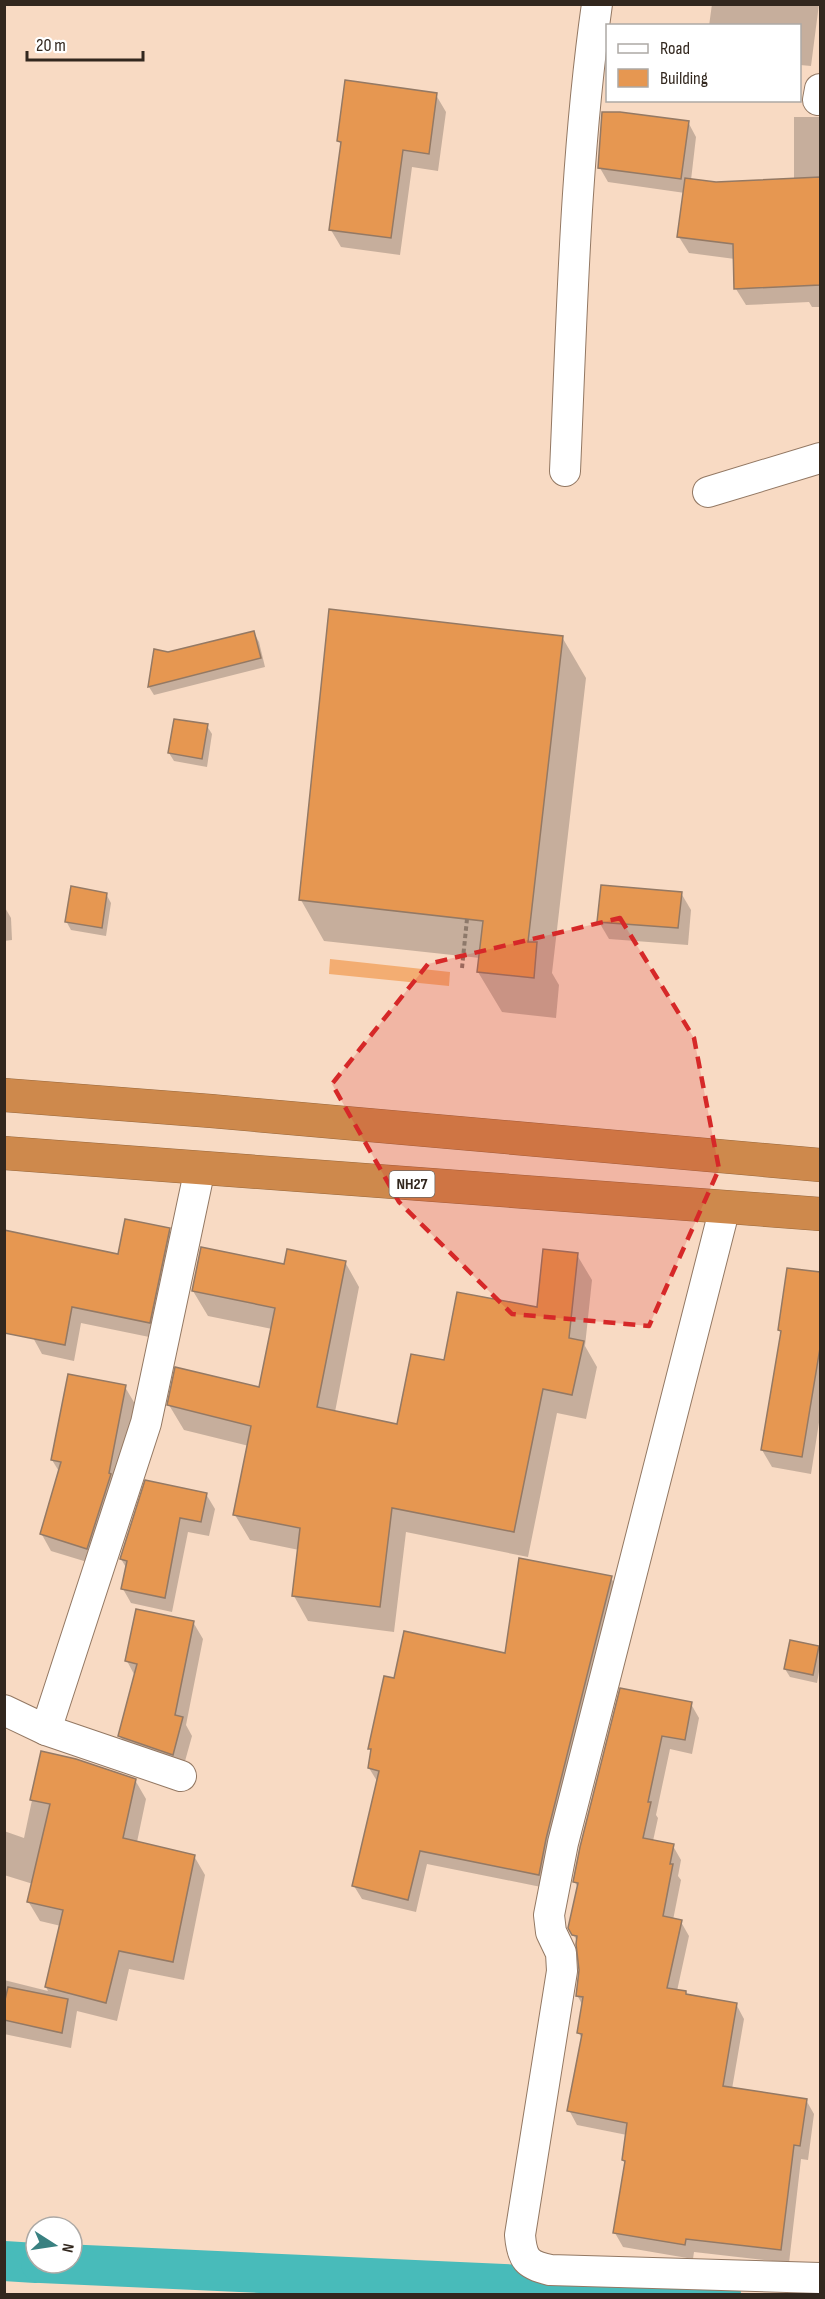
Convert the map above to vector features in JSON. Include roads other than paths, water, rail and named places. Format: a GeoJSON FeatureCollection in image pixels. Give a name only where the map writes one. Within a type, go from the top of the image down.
{"type":"FeatureCollection","features":[{"type":"Feature","properties":{"kind":"highway"},"geometry":{"type":"LineString","coordinates":[[4,1095],[819,1164]]}},
{"type":"Feature","properties":{"kind":"highway","name":"NH27"},"geometry":{"type":"LineString","coordinates":[[4,1153],[820,1214]]}},
{"type":"Feature","properties":{"kind":"street"},"geometry":{"type":"LineString","coordinates":[[565,471],[586,85],[597,4]]}},
{"type":"Feature","properties":{"kind":"street"},"geometry":{"type":"LineString","coordinates":[[708,492],[820,458]]}},
{"type":"Feature","properties":{"kind":"street"},"geometry":{"type":"LineString","coordinates":[[46,1730],[146,1423],[200,1168]]}},
{"type":"Feature","properties":{"kind":"street"},"geometry":{"type":"LineString","coordinates":[[725,1207],[559,1864],[549,1915],[551,1932],[561,1953],[562,1971],[520,2235],[521,2250],[527,2261],[537,2267],[550,2270],[820,2278]]}},
{"type":"Feature","properties":{"kind":"street"},"geometry":{"type":"LineString","coordinates":[[4,1710],[46,1730],[181,1776]]}},
{"type":"Feature","properties":{"kind":"waterway"},"geometry":{"type":"LineString","coordinates":[[4,2261],[24,2262]]}},
{"type":"Feature","properties":{"kind":"waterway"},"geometry":{"type":"LineString","coordinates":[[84,2265],[721,2294]]}}]}
